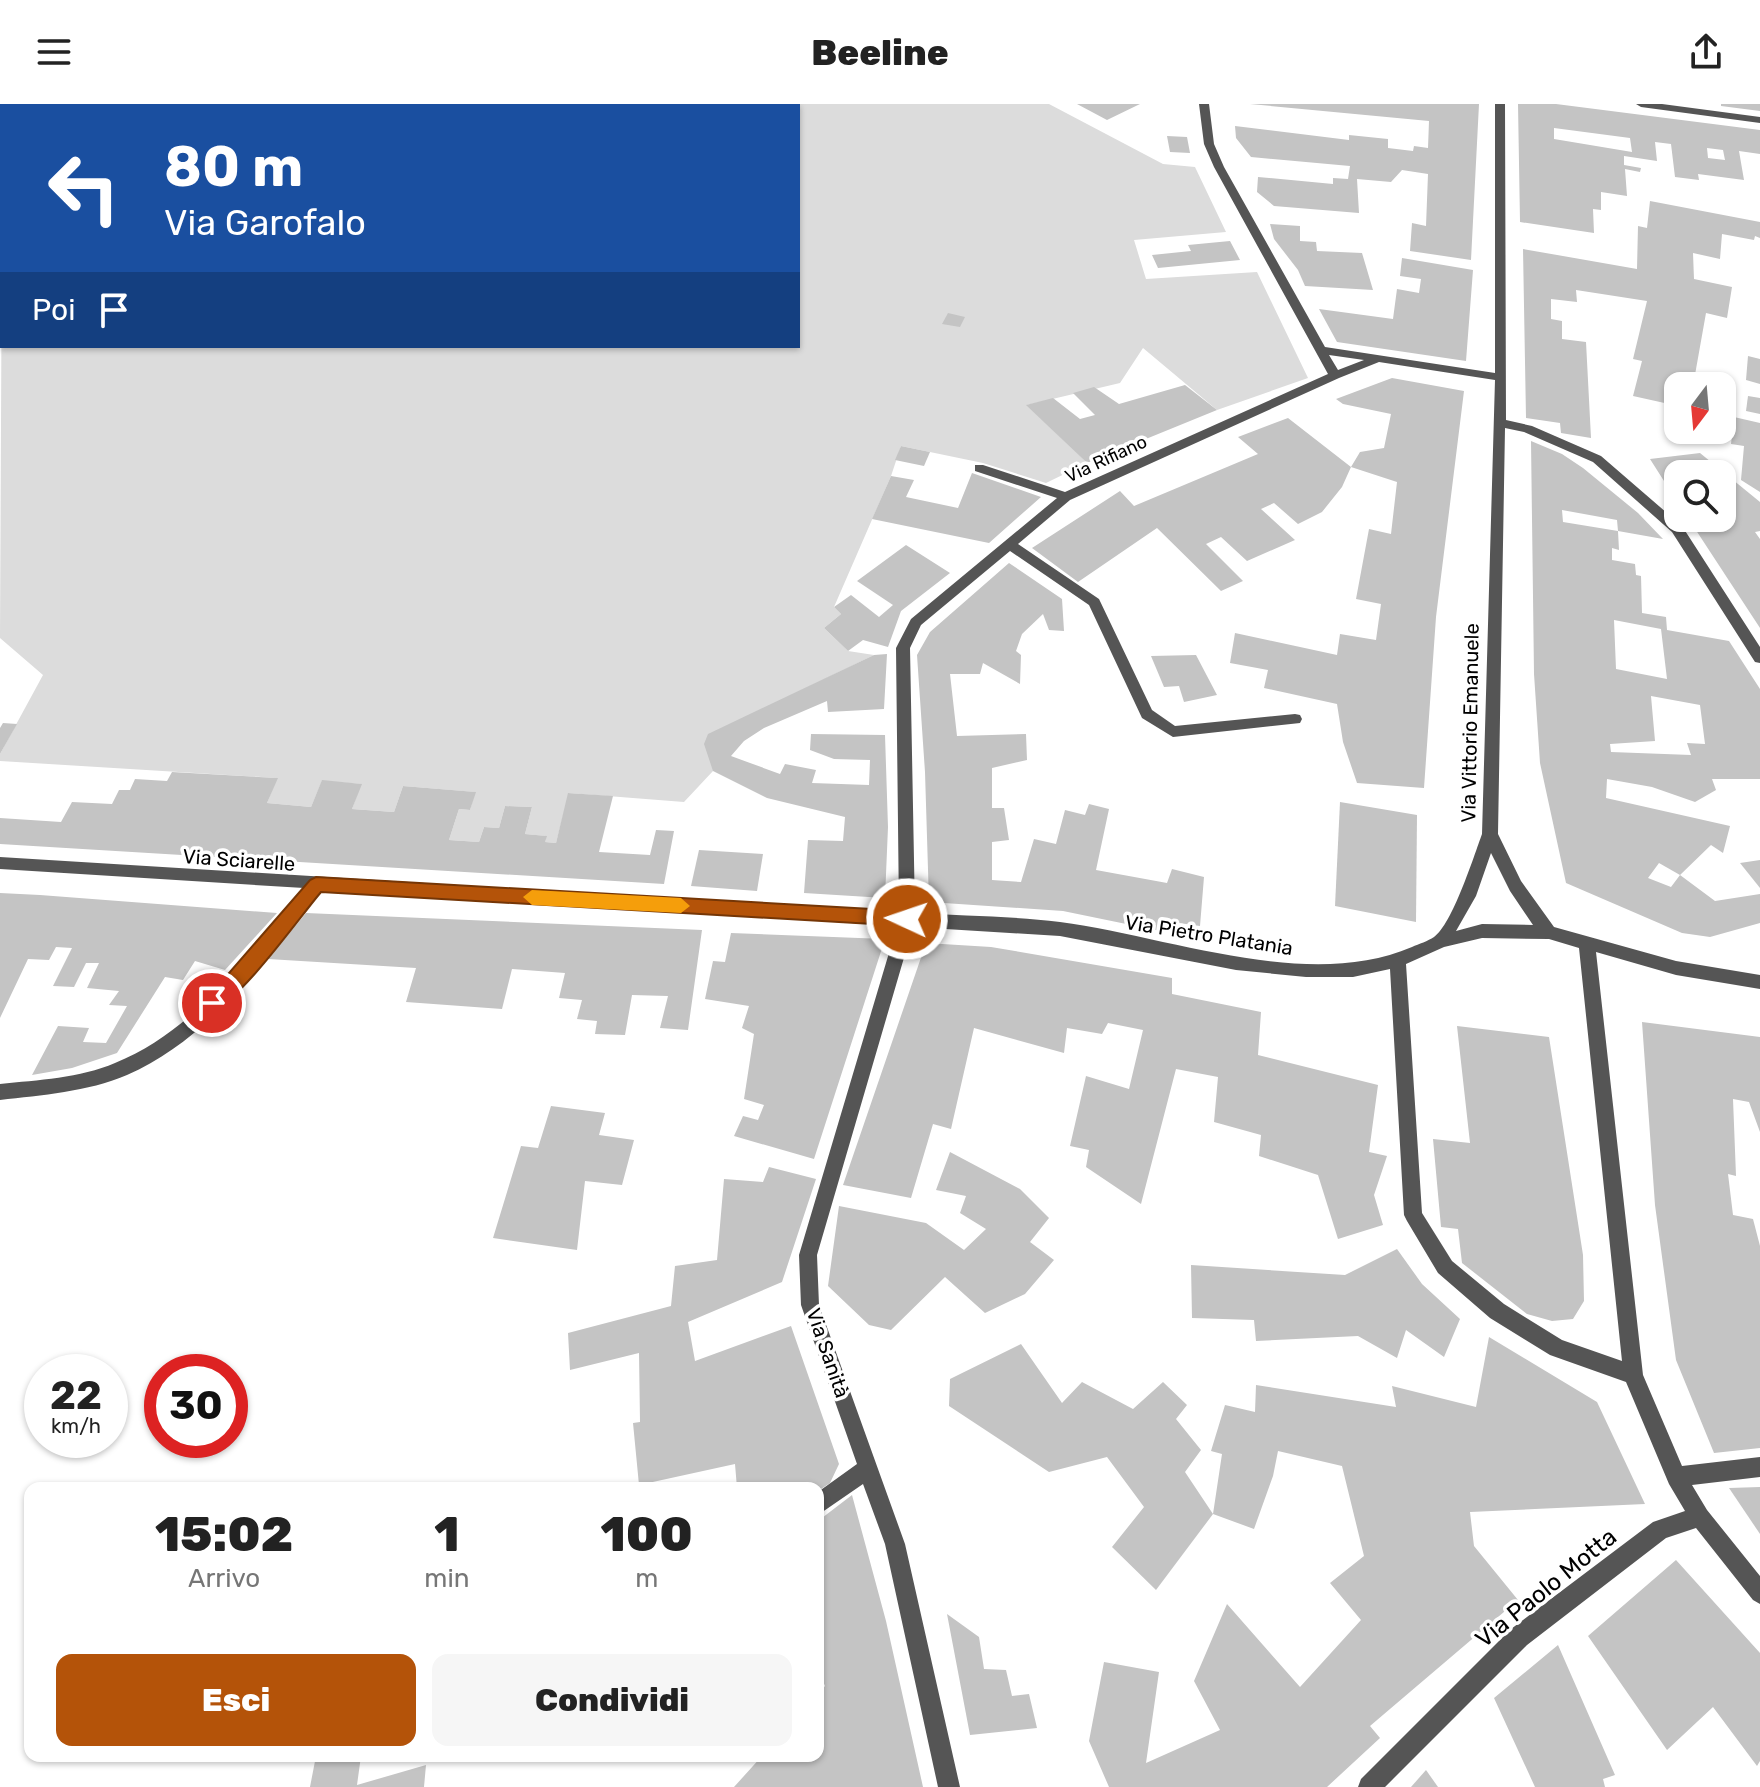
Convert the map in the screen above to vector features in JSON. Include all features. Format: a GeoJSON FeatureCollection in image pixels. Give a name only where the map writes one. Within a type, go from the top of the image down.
{"type":"FeatureCollection","features":[{"type":"Feature","properties":{"kind":"street"},"geometry":{"type":"LineString","coordinates":[[1204,104],[1209,144],[1219,167],[1335,375]]}},
{"type":"Feature","properties":{"kind":"street","name":"Via Vittorio Emanuele"},"geometry":{"type":"LineString","coordinates":[[1500,104],[1500,377],[1490,834],[1524,904],[1549,932]]}},
{"type":"Feature","properties":{"kind":"street"},"geometry":{"type":"LineString","coordinates":[[1641,104],[1760,120]]}},
{"type":"Feature","properties":{"kind":"street"},"geometry":{"type":"LineString","coordinates":[[1320,350],[1500,377]]}},
{"type":"Feature","properties":{"kind":"street","name":"Via Rifiano"},"geometry":{"type":"LineString","coordinates":[[907,919],[903,648],[916,622],[1066,497],[1378,358]]}},
{"type":"Feature","properties":{"kind":"street"},"geometry":{"type":"LineString","coordinates":[[1498,422],[1528,429],[1597,459],[1677,529],[1760,658]]}},
{"type":"Feature","properties":{"kind":"street"},"geometry":{"type":"LineString","coordinates":[[979,468],[1066,497]]}},
{"type":"Feature","properties":{"kind":"street"},"geometry":{"type":"LineString","coordinates":[[1010,545],[1094,602],[1147,714],[1173,732],[1295,719]]}},
{"type":"Feature","properties":{"kind":"street"},"geometry":{"type":"LineString","coordinates":[[1442,941],[1468,896],[1490,834]]}},
{"type":"Feature","properties":{"kind":"street","name":"Via Sciarelle"},"geometry":{"type":"LineString","coordinates":[[0,863],[316,885],[907,919]]}},
{"type":"Feature","properties":{"kind":"street"},"geometry":{"type":"LineString","coordinates":[[0,1092],[70,1083],[122,1069],[176,1037],[231,986],[316,885]]}},
{"type":"Feature","properties":{"kind":"street","name":"Via Pietro Platania"},"geometry":{"type":"LineString","coordinates":[[907,919],[1060,929],[1236,963],[1306,970],[1353,970],[1398,960],[1442,941],[1482,931],[1549,932]]}},
{"type":"Feature","properties":{"kind":"street","name":"Via Sanità"},"geometry":{"type":"LineString","coordinates":[[907,919],[808,1255],[810,1305],[895,1544],[949,1787]]}},
{"type":"Feature","properties":{"kind":"street"},"geometry":{"type":"LineString","coordinates":[[1549,932],[1676,968],[1760,982]]}},
{"type":"Feature","properties":{"kind":"street"},"geometry":{"type":"LineString","coordinates":[[1587,943],[1633,1375],[1676,1477],[1700,1517],[1760,1593]]}},
{"type":"Feature","properties":{"kind":"street"},"geometry":{"type":"LineString","coordinates":[[1398,960],[1413,1215],[1445,1267],[1497,1311],[1557,1348],[1633,1375]]}},
{"type":"Feature","properties":{"kind":"street"},"geometry":{"type":"LineString","coordinates":[[1739,977],[1760,973]]}},
{"type":"Feature","properties":{"kind":"street"},"geometry":{"type":"LineString","coordinates":[[1676,1477],[1760,1467]]}},
{"type":"Feature","properties":{"kind":"street"},"geometry":{"type":"LineString","coordinates":[[824,1501],[868,1468]]}},
{"type":"Feature","properties":{"kind":"street","name":"Via Paolo Motta"},"geometry":{"type":"LineString","coordinates":[[1369,1787],[1519,1637],[1660,1529],[1700,1517]]}},
{"type":"Feature","properties":{"kind":"shaded area"},"geometry":{"type":"Polygon","coordinates":[[[800,104],[1049,104],[1163,164],[1195,167],[1226,232],[1134,240],[1146,279],[1257,272],[1308,378],[1217,410],[1143,348],[1120,383],[1027,405],[1087,463],[1046,483],[983,463],[901,446],[834,607],[841,614],[824,628],[848,651],[874,655],[753,714],[713,771],[684,802],[569,793],[556,843],[545,842],[546,836],[525,834],[532,807],[505,806],[499,828],[484,827],[479,842],[449,840],[459,809],[470,810],[475,792],[403,786],[394,812],[352,809],[361,784],[322,781],[311,807],[267,803],[277,778],[0,761],[0,754],[43,675],[0,638],[1,348],[800,348],[800,104]]]}},
{"type":"Feature","properties":{"kind":"building"},"geometry":{"type":"Polygon","coordinates":[[[1077,104],[1140,104],[1107,120],[1077,104]]]}},
{"type":"Feature","properties":{"kind":"building"},"geometry":{"type":"Polygon","coordinates":[[[1250,104],[1479,104],[1471,260],[1410,251],[1412,223],[1426,226],[1428,174],[1402,170],[1391,182],[1357,179],[1359,213],[1274,206],[1257,192],[1258,177],[1333,184],[1333,178],[1348,179],[1350,166],[1251,157],[1236,138],[1235,126],[1349,140],[1349,135],[1388,139],[1388,148],[1413,151],[1414,146],[1428,148],[1429,121],[1250,104]]]}},
{"type":"Feature","properties":{"kind":"building"},"geometry":{"type":"Polygon","coordinates":[[[1518,104],[1556,104],[1760,130],[1760,154],[1739,151],[1744,180],[1698,174],[1699,180],[1675,177],[1671,144],[1655,142],[1657,161],[1624,156],[1624,165],[1641,168],[1640,172],[1625,169],[1627,196],[1601,192],[1601,210],[1593,209],[1594,233],[1520,222],[1518,104]],[[1554,128],[1554,139],[1632,152],[1630,138],[1554,128]],[[1707,148],[1708,158],[1725,160],[1723,150],[1707,148]]]}},
{"type":"Feature","properties":{"kind":"building"},"geometry":{"type":"Polygon","coordinates":[[[1760,104],[1760,111],[1721,106],[1760,104]]]}},
{"type":"Feature","properties":{"kind":"building"},"geometry":{"type":"Polygon","coordinates":[[[1167,136],[1187,137],[1190,153],[1170,152],[1167,136]]]}},
{"type":"Feature","properties":{"kind":"building"},"geometry":{"type":"Polygon","coordinates":[[[1650,201],[1760,222],[1760,238],[1755,236],[1754,240],[1722,234],[1720,259],[1693,253],[1694,279],[1732,287],[1727,318],[1706,313],[1695,372],[1664,372],[1664,403],[1633,396],[1642,361],[1633,359],[1647,301],[1576,290],[1577,302],[1551,299],[1551,319],[1562,321],[1562,339],[1586,342],[1591,438],[1561,433],[1560,423],[1526,418],[1523,249],[1637,269],[1638,226],[1647,228],[1650,201]]]}},
{"type":"Feature","properties":{"kind":"building"},"geometry":{"type":"Polygon","coordinates":[[[1270,224],[1300,226],[1300,241],[1316,242],[1317,251],[1362,253],[1373,290],[1305,286],[1298,270],[1274,239],[1270,224]]]}},
{"type":"Feature","properties":{"kind":"building"},"geometry":{"type":"Polygon","coordinates":[[[1230,241],[1240,260],[1158,268],[1152,255],[1191,251],[1188,245],[1230,241]]]}},
{"type":"Feature","properties":{"kind":"building"},"geometry":{"type":"Polygon","coordinates":[[[1402,258],[1473,270],[1466,361],[1337,342],[1319,309],[1393,319],[1397,289],[1419,293],[1421,279],[1400,276],[1402,258]]]}},
{"type":"Feature","properties":{"kind":"building"},"geometry":{"type":"Polygon","coordinates":[[[948,313],[965,317],[960,327],[942,324],[948,313]]]}},
{"type":"Feature","properties":{"kind":"building"},"geometry":{"type":"Polygon","coordinates":[[[1748,356],[1760,359],[1760,384],[1746,380],[1748,356]]]}},
{"type":"Feature","properties":{"kind":"building"},"geometry":{"type":"Polygon","coordinates":[[[1392,378],[1464,391],[1436,617],[1424,788],[1357,783],[1343,742],[1337,704],[1264,688],[1268,670],[1230,663],[1235,633],[1337,655],[1340,634],[1376,640],[1381,604],[1356,599],[1369,529],[1391,534],[1397,482],[1351,467],[1360,452],[1384,448],[1391,414],[1343,404],[1336,399],[1392,378]]]}},
{"type":"Feature","properties":{"kind":"building"},"geometry":{"type":"Polygon","coordinates":[[[1185,385],[1217,410],[1087,463],[1026,405],[1053,398],[1080,419],[1095,415],[1073,393],[1094,387],[1119,404],[1185,385]]]}},
{"type":"Feature","properties":{"kind":"building"},"geometry":{"type":"Polygon","coordinates":[[[1748,396],[1760,398],[1760,414],[1746,411],[1748,396]]]}},
{"type":"Feature","properties":{"kind":"building"},"geometry":{"type":"Polygon","coordinates":[[[1736,417],[1760,423],[1760,492],[1741,480],[1744,446],[1731,444],[1736,444],[1736,417]]]}},
{"type":"Feature","properties":{"kind":"building"},"geometry":{"type":"Polygon","coordinates":[[[1288,418],[1351,467],[1342,487],[1322,512],[1298,524],[1274,503],[1261,509],[1295,540],[1247,561],[1221,537],[1206,544],[1243,581],[1221,591],[1157,528],[1078,582],[1032,548],[1120,491],[1134,506],[1258,454],[1238,437],[1288,418]]]}},
{"type":"Feature","properties":{"kind":"building"},"geometry":{"type":"Polygon","coordinates":[[[1531,441],[1562,454],[1583,468],[1638,513],[1663,539],[1618,531],[1619,550],[1612,548],[1612,560],[1635,564],[1636,575],[1641,576],[1642,613],[1666,617],[1667,630],[1729,641],[1760,689],[1760,779],[1712,779],[1716,790],[1695,802],[1652,787],[1607,779],[1606,798],[1730,826],[1723,853],[1711,845],[1680,875],[1715,901],[1760,894],[1760,923],[1710,937],[1682,933],[1566,883],[1540,763],[1534,674],[1531,441]],[[1562,510],[1563,522],[1618,531],[1617,520],[1562,510]],[[1614,620],[1616,669],[1667,679],[1661,629],[1614,620]],[[1651,696],[1655,741],[1610,744],[1611,752],[1691,755],[1687,743],[1705,744],[1700,705],[1651,696]],[[1659,863],[1648,878],[1671,887],[1680,875],[1659,863]]]}},
{"type":"Feature","properties":{"kind":"building"},"geometry":{"type":"Polygon","coordinates":[[[901,446],[930,452],[924,466],[895,460],[901,446]]]}},
{"type":"Feature","properties":{"kind":"building"},"geometry":{"type":"Polygon","coordinates":[[[1700,453],[1709,460],[1664,460],[1664,481],[1650,459],[1700,453]]]}},
{"type":"Feature","properties":{"kind":"building"},"geometry":{"type":"Polygon","coordinates":[[[972,473],[1041,497],[989,543],[872,519],[891,476],[914,480],[906,497],[958,508],[972,473]]]}},
{"type":"Feature","properties":{"kind":"building"},"geometry":{"type":"Polygon","coordinates":[[[1736,482],[1760,502],[1760,531],[1755,532],[1760,539],[1760,628],[1697,532],[1736,532],[1736,482]]]}},
{"type":"Feature","properties":{"kind":"building"},"geometry":{"type":"Polygon","coordinates":[[[906,545],[950,573],[901,611],[888,647],[863,640],[848,651],[824,628],[841,614],[834,607],[851,595],[879,617],[893,605],[857,581],[906,545]]]}},
{"type":"Feature","properties":{"kind":"building"},"geometry":{"type":"Polygon","coordinates":[[[1009,563],[1062,599],[1064,631],[1049,630],[1043,614],[1022,634],[1016,651],[1021,655],[1020,684],[983,663],[980,674],[950,674],[957,736],[1026,734],[1027,760],[992,768],[992,808],[1004,808],[1009,840],[992,842],[992,880],[1021,882],[1034,839],[1056,844],[1065,810],[1085,815],[1089,804],[1109,809],[1096,870],[1167,883],[1172,869],[1204,877],[1200,926],[1172,922],[1170,933],[1063,911],[929,902],[917,655],[930,632],[1009,563]]]}},
{"type":"Feature","properties":{"kind":"building"},"geometry":{"type":"Polygon","coordinates":[[[887,654],[884,709],[828,712],[827,701],[764,728],[744,741],[731,756],[780,774],[785,764],[816,770],[812,783],[869,785],[870,760],[834,759],[810,750],[811,734],[885,735],[888,827],[885,898],[804,893],[808,840],[843,841],[845,817],[767,798],[713,771],[704,744],[708,734],[874,655],[887,654]]]}},
{"type":"Feature","properties":{"kind":"building"},"geometry":{"type":"Polygon","coordinates":[[[1196,655],[1217,695],[1184,702],[1179,686],[1164,687],[1151,656],[1196,655]]]}},
{"type":"Feature","properties":{"kind":"building"},"geometry":{"type":"Polygon","coordinates":[[[3,723],[17,724],[0,754],[0,728],[3,723]]]}},
{"type":"Feature","properties":{"kind":"building"},"geometry":{"type":"Polygon","coordinates":[[[172,772],[278,778],[267,803],[311,807],[322,780],[362,784],[352,809],[394,812],[403,786],[476,792],[470,810],[459,809],[449,840],[479,842],[484,827],[499,828],[505,806],[532,807],[525,834],[547,836],[545,842],[556,843],[568,793],[613,796],[599,852],[650,855],[656,830],[674,831],[664,884],[0,844],[0,818],[61,822],[72,802],[112,804],[119,790],[130,790],[135,779],[167,781],[172,772]]]}},
{"type":"Feature","properties":{"kind":"building"},"geometry":{"type":"Polygon","coordinates":[[[1340,802],[1417,815],[1416,922],[1335,906],[1340,802]]]}},
{"type":"Feature","properties":{"kind":"building"},"geometry":{"type":"Polygon","coordinates":[[[699,850],[763,854],[757,891],[691,886],[699,850]]]}},
{"type":"Feature","properties":{"kind":"building"},"geometry":{"type":"Polygon","coordinates":[[[1760,860],[1760,888],[1740,863],[1760,860]]]}},
{"type":"Feature","properties":{"kind":"building"},"geometry":{"type":"Polygon","coordinates":[[[0,893],[277,913],[225,970],[195,961],[183,980],[165,977],[117,1053],[72,1068],[32,1075],[58,1026],[89,1028],[83,1042],[106,1043],[127,1006],[109,1005],[119,991],[87,988],[99,963],[86,963],[74,987],[53,986],[72,948],[56,947],[49,960],[28,959],[0,1018],[0,893]]]}},
{"type":"Feature","properties":{"kind":"building"},"geometry":{"type":"Polygon","coordinates":[[[306,913],[702,930],[688,1030],[660,1028],[668,996],[632,995],[625,1035],[595,1034],[597,1021],[577,1019],[582,1000],[559,998],[565,973],[512,969],[502,1009],[406,1002],[416,968],[268,959],[306,913]]]}},
{"type":"Feature","properties":{"kind":"building"},"geometry":{"type":"Polygon","coordinates":[[[731,933],[885,939],[814,1159],[734,1136],[743,1116],[758,1120],[764,1105],[744,1099],[754,1034],[742,1028],[749,1006],[705,999],[713,961],[725,962],[731,933]]]}},
{"type":"Feature","properties":{"kind":"building"},"geometry":{"type":"Polygon","coordinates":[[[926,943],[991,947],[1172,978],[1172,994],[1261,1012],[1258,1055],[1378,1085],[1369,1152],[1387,1156],[1374,1195],[1383,1225],[1338,1239],[1318,1175],[1259,1156],[1261,1135],[1214,1122],[1218,1077],[1176,1069],[1141,1204],[1086,1167],[1089,1150],[1070,1146],[1086,1076],[1129,1089],[1143,1030],[1108,1023],[1102,1034],[1067,1028],[1064,1053],[974,1028],[951,1129],[933,1124],[911,1198],[843,1185],[926,943]]]}},
{"type":"Feature","properties":{"kind":"building"},"geometry":{"type":"Polygon","coordinates":[[[1642,1022],[1760,1037],[1760,1132],[1749,1102],[1733,1099],[1736,1176],[1728,1174],[1733,1215],[1753,1219],[1760,1246],[1760,1448],[1714,1453],[1676,1360],[1655,1205],[1642,1022]]]}},
{"type":"Feature","properties":{"kind":"building"},"geometry":{"type":"Polygon","coordinates":[[[1457,1026],[1549,1037],[1583,1255],[1584,1301],[1573,1319],[1552,1321],[1527,1314],[1462,1263],[1458,1229],[1441,1227],[1433,1139],[1470,1143],[1457,1026]]]}},
{"type":"Feature","properties":{"kind":"building"},"geometry":{"type":"Polygon","coordinates":[[[551,1106],[605,1113],[599,1135],[634,1140],[622,1185],[585,1181],[577,1250],[493,1238],[521,1146],[538,1148],[551,1106]]]}},
{"type":"Feature","properties":{"kind":"building"},"geometry":{"type":"Polygon","coordinates":[[[950,1152],[1020,1189],[1049,1218],[1030,1242],[1054,1260],[1025,1294],[985,1313],[945,1277],[891,1330],[869,1325],[828,1286],[839,1206],[926,1223],[964,1250],[986,1229],[960,1213],[966,1196],[936,1190],[950,1152]]]}},
{"type":"Feature","properties":{"kind":"building"},"geometry":{"type":"Polygon","coordinates":[[[769,1167],[816,1179],[782,1282],[688,1322],[695,1361],[791,1326],[839,1464],[830,1483],[824,1487],[824,1482],[736,1482],[735,1464],[653,1482],[639,1482],[633,1423],[640,1422],[639,1353],[570,1370],[568,1333],[671,1306],[675,1266],[717,1260],[724,1179],[763,1182],[769,1167]]]}},
{"type":"Feature","properties":{"kind":"building"},"geometry":{"type":"Polygon","coordinates":[[[1397,1249],[1422,1284],[1460,1319],[1444,1357],[1406,1330],[1397,1358],[1358,1336],[1256,1341],[1254,1320],[1192,1318],[1191,1265],[1345,1275],[1397,1249]]]}},
{"type":"Feature","properties":{"kind":"building"},"geometry":{"type":"Polygon","coordinates":[[[1489,1337],[1597,1402],[1645,1504],[1470,1512],[1474,1546],[1518,1600],[1370,1726],[1380,1738],[1327,1787],[1109,1787],[1089,1741],[1104,1662],[1159,1672],[1146,1763],[1220,1730],[1194,1681],[1227,1604],[1300,1687],[1361,1620],[1330,1583],[1364,1556],[1342,1466],[1278,1451],[1273,1476],[1254,1529],[1213,1514],[1222,1454],[1211,1451],[1225,1405],[1255,1412],[1256,1385],[1396,1407],[1392,1386],[1476,1407],[1489,1337]]]}},
{"type":"Feature","properties":{"kind":"building"},"geometry":{"type":"Polygon","coordinates":[[[1021,1344],[1062,1403],[1082,1382],[1133,1409],[1163,1382],[1187,1405],[1176,1419],[1201,1450],[1185,1472],[1213,1514],[1156,1590],[1112,1547],[1144,1507],[1107,1457],[1049,1472],[949,1406],[950,1379],[1021,1344]]]}},
{"type":"Feature","properties":{"kind":"building"},"geometry":{"type":"Polygon","coordinates":[[[1760,1487],[1760,1534],[1729,1488],[1760,1487]]]}},
{"type":"Feature","properties":{"kind":"building"},"geometry":{"type":"Polygon","coordinates":[[[852,1495],[886,1621],[923,1787],[734,1787],[757,1762],[824,1762],[824,1516],[852,1495]]]}},
{"type":"Feature","properties":{"kind":"building"},"geometry":{"type":"Polygon","coordinates":[[[1676,1560],[1760,1653],[1760,1761],[1757,1766],[1713,1707],[1667,1750],[1588,1636],[1676,1560]]]}},
{"type":"Feature","properties":{"kind":"building"},"geometry":{"type":"Polygon","coordinates":[[[947,1614],[979,1637],[984,1669],[1006,1670],[1012,1696],[1029,1694],[1037,1728],[970,1735],[947,1614]]]}},
{"type":"Feature","properties":{"kind":"building"},"geometry":{"type":"Polygon","coordinates":[[[1558,1645],[1615,1775],[1603,1779],[1605,1787],[1535,1787],[1494,1698],[1558,1645]]]}},
{"type":"Feature","properties":{"kind":"building"},"geometry":{"type":"Polygon","coordinates":[[[315,1762],[360,1762],[357,1785],[426,1765],[424,1787],[310,1787],[315,1762]]]}},
{"type":"Feature","properties":{"kind":"building"},"geometry":{"type":"Polygon","coordinates":[[[1426,1770],[1438,1787],[1411,1787],[1426,1770]]]}},
{"type":"Feature","properties":{"kind":"slow traffic"},"geometry":{"type":"LineString","coordinates":[[532,897],[681,906]]}},
{"type":"Feature","properties":{"kind":"route"},"geometry":{"type":"LineString","coordinates":[[212,1003],[231,986],[316,885],[907,919]]}}]}
